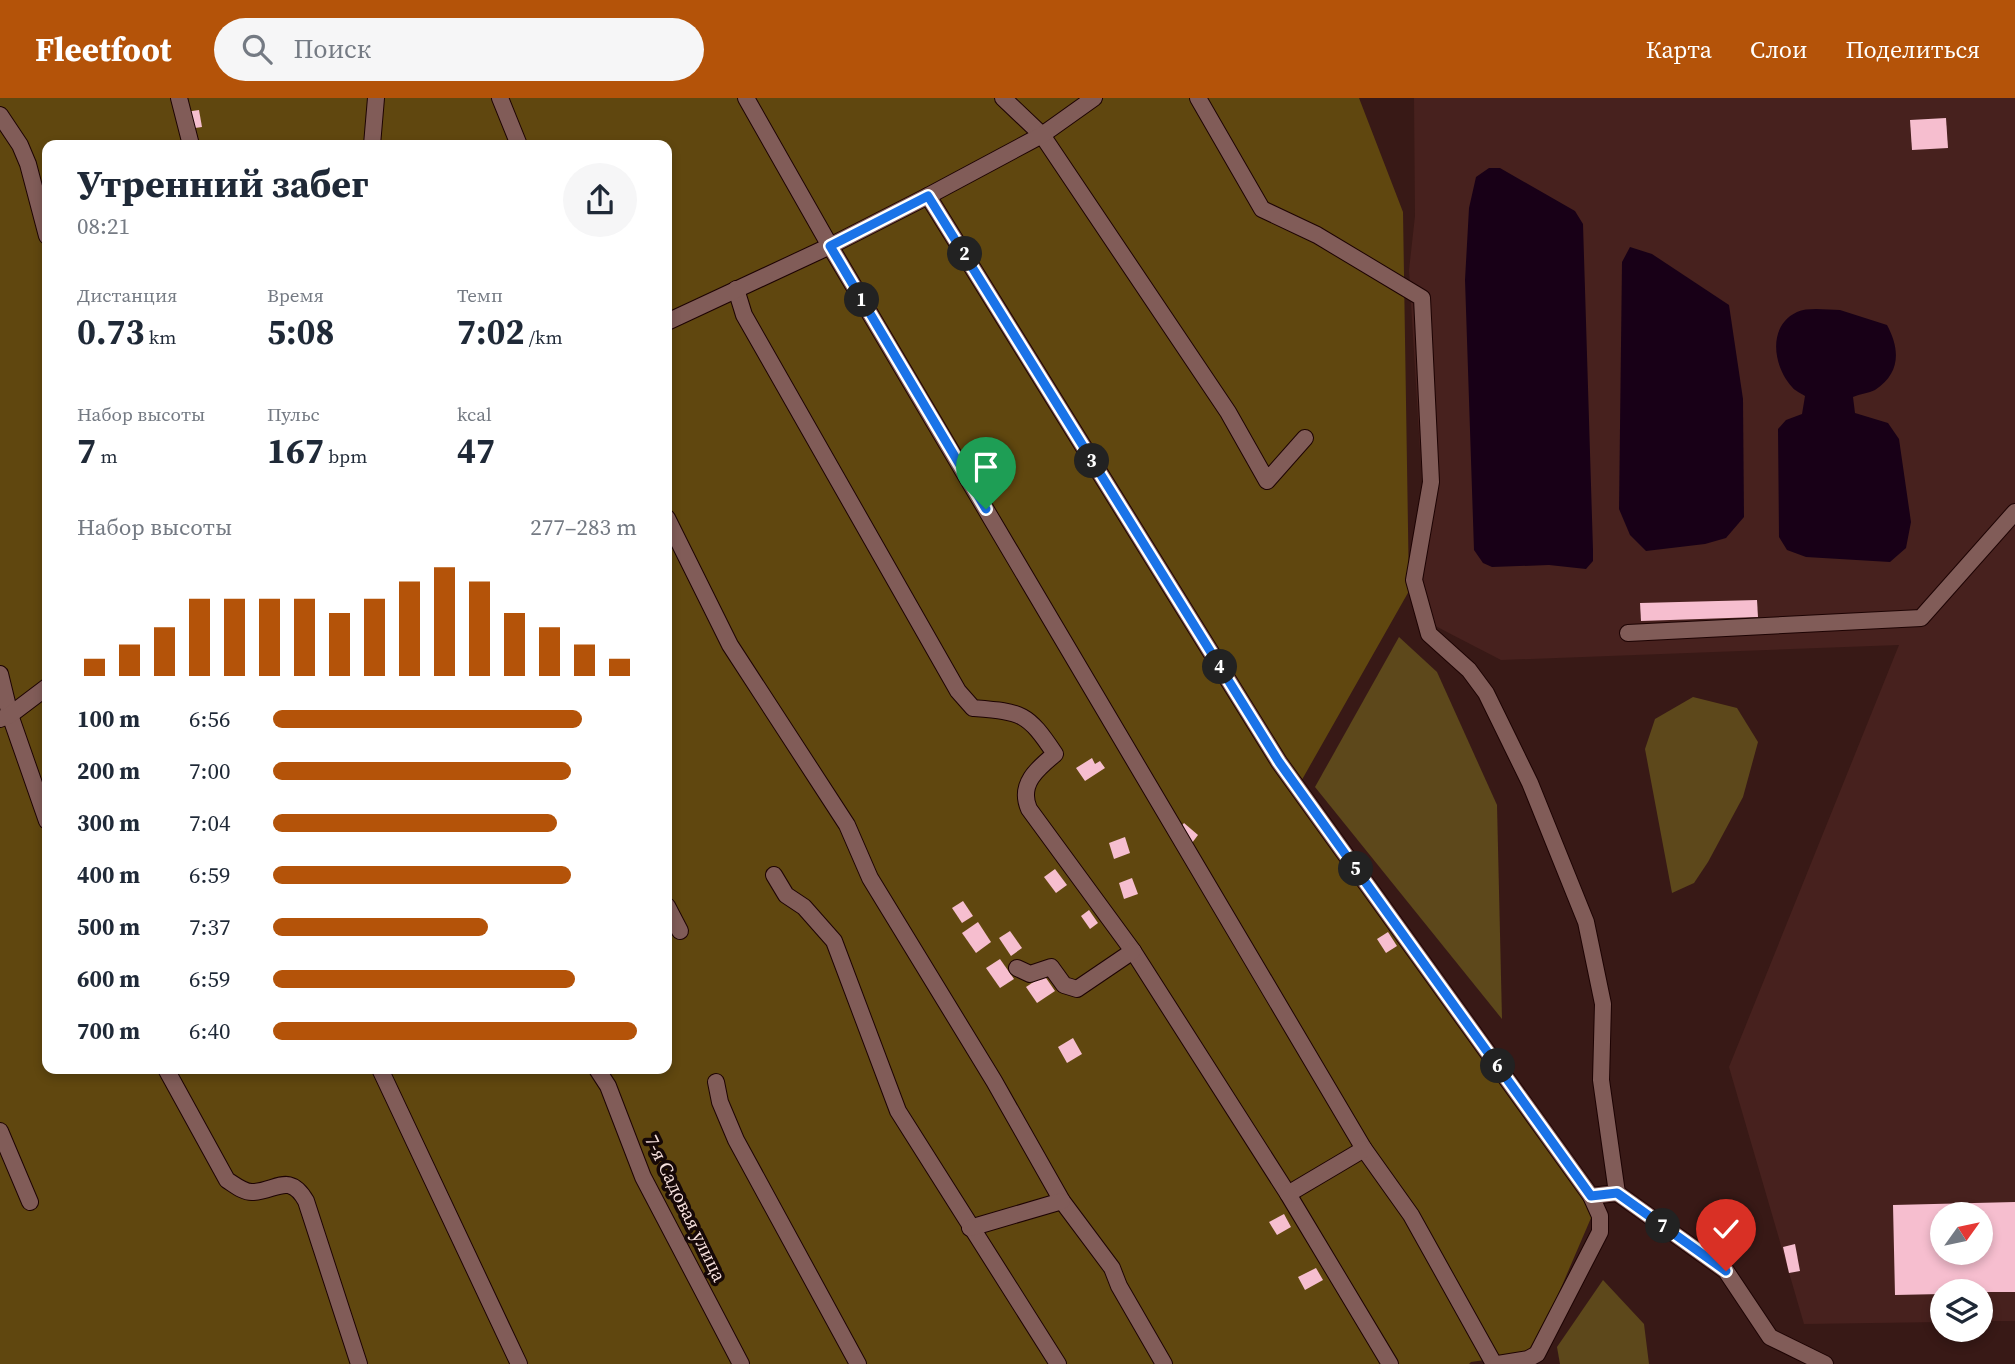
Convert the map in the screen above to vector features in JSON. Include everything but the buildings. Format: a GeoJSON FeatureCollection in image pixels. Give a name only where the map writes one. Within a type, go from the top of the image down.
{"type":"FeatureCollection","features":[{"type":"Feature","properties":{"kind":"lane"},"geometry":{"type":"LineString","coordinates":[[179,98],[190,140]]}},
{"type":"Feature","properties":{"kind":"lane"},"geometry":{"type":"LineString","coordinates":[[372,140],[376,98]]}},
{"type":"Feature","properties":{"kind":"lane"},"geometry":{"type":"LineString","coordinates":[[500,98],[517,140]]}},
{"type":"Feature","properties":{"kind":"lane"},"geometry":{"type":"LineString","coordinates":[[746,98],[830,246],[1364,1149],[1411,1215],[1496,1364],[1528,1359],[1537,1354],[1600,1232],[1600,1216],[1591,1196],[1279,762],[928,196]]}},
{"type":"Feature","properties":{"kind":"lane"},"geometry":{"type":"LineString","coordinates":[[1003,98],[1042,135],[1228,412],[1267,481],[1305,438]]}},
{"type":"Feature","properties":{"kind":"lane"},"geometry":{"type":"LineString","coordinates":[[672,320],[830,246],[928,196],[1042,135],[1094,98]]}},
{"type":"Feature","properties":{"kind":"lane"},"geometry":{"type":"LineString","coordinates":[[1198,98],[1262,209],[1317,235],[1422,298],[1431,482],[1414,580],[1429,634],[1469,670],[1486,693],[1530,783],[1586,922],[1603,1004],[1601,1080],[1617,1193]]}},
{"type":"Feature","properties":{"kind":"lane"},"geometry":{"type":"LineString","coordinates":[[0,115],[20,145],[28,164],[42,217]]}},
{"type":"Feature","properties":{"kind":"lane"},"geometry":{"type":"LineString","coordinates":[[736,289],[744,315],[958,691],[973,708],[1012,712],[1023,717],[1039,731],[1055,754],[1033,773],[1027,788],[1026,803],[1133,951],[1288,1194],[1390,1364]]}},
{"type":"Feature","properties":{"kind":"lane"},"geometry":{"type":"LineString","coordinates":[[1628,633],[1921,618],[2015,512]]}},
{"type":"Feature","properties":{"kind":"lane"},"geometry":{"type":"LineString","coordinates":[[672,528],[730,645],[847,825],[870,878],[994,1082],[1062,1201],[1112,1268],[1119,1286],[1164,1364]]}},
{"type":"Feature","properties":{"kind":"lane"},"geometry":{"type":"LineString","coordinates":[[0,674],[5,717],[42,809]]}},
{"type":"Feature","properties":{"kind":"lane"},"geometry":{"type":"LineString","coordinates":[[5,717],[42,691]]}},
{"type":"Feature","properties":{"kind":"lane"},"geometry":{"type":"LineString","coordinates":[[774,875],[786,895],[804,907],[834,941],[898,1111],[1058,1364]]}},
{"type":"Feature","properties":{"kind":"lane"},"geometry":{"type":"LineString","coordinates":[[672,916],[680,931]]}},
{"type":"Feature","properties":{"kind":"lane"},"geometry":{"type":"LineString","coordinates":[[1017,968],[1030,974],[1051,967],[1063,985],[1077,989],[1133,951]]}},
{"type":"Feature","properties":{"kind":"lane"},"geometry":{"type":"LineString","coordinates":[[169,1074],[227,1180],[244,1191],[254,1192],[282,1184],[293,1186],[301,1192],[359,1364]]}},
{"type":"Feature","properties":{"kind":"lane"},"geometry":{"type":"LineString","coordinates":[[382,1074],[519,1364]]}},
{"type":"Feature","properties":{"kind":"lane","name":"7-я Садовая улица"},"geometry":{"type":"LineString","coordinates":[[600,1074],[608,1086],[643,1177],[741,1364]]}},
{"type":"Feature","properties":{"kind":"lane"},"geometry":{"type":"LineString","coordinates":[[716,1082],[720,1102],[736,1140],[858,1364]]}},
{"type":"Feature","properties":{"kind":"lane"},"geometry":{"type":"LineString","coordinates":[[0,1131],[30,1202]]}},
{"type":"Feature","properties":{"kind":"lane"},"geometry":{"type":"LineString","coordinates":[[1288,1194],[1364,1149]]}},
{"type":"Feature","properties":{"kind":"lane"},"geometry":{"type":"LineString","coordinates":[[1591,1196],[1617,1193],[1726,1271],[1770,1337],[1825,1364]]}},
{"type":"Feature","properties":{"kind":"lane"},"geometry":{"type":"LineString","coordinates":[[970,1228],[1062,1201]]}},
{"type":"Feature","properties":{"kind":"shaded area"},"geometry":{"type":"Polygon","coordinates":[[[0,98],[1359,98],[1403,212],[1409,591],[1295,792],[1594,1211],[1533,1353],[1469,1364],[0,1364],[0,98]]]}},
{"type":"Feature","properties":{"kind":"shaded area"},"geometry":{"type":"Polygon","coordinates":[[[1414,98],[2015,98],[2015,1321],[1993,1321],[1993,1279],[1930,1279],[1930,1322],[1804,1324],[1729,1067],[1899,645],[1501,660],[1418,617],[1406,581],[1422,483],[1409,270],[1415,216],[1414,98]]]}},
{"type":"Feature","properties":{"kind":"shaded area"},"geometry":{"type":"Polygon","coordinates":[[[1489,168],[1500,168],[1575,211],[1583,224],[1593,550],[1593,561],[1586,569],[1549,565],[1492,567],[1483,563],[1474,550],[1465,280],[1469,208],[1476,177],[1489,168]]]}},
{"type":"Feature","properties":{"kind":"shaded area"},"geometry":{"type":"Polygon","coordinates":[[[1630,247],[1652,254],[1729,305],[1743,399],[1744,517],[1726,538],[1705,544],[1646,551],[1630,535],[1619,509],[1622,262],[1630,247]]]}},
{"type":"Feature","properties":{"kind":"shaded area"},"geometry":{"type":"Polygon","coordinates":[[[1812,309],[1840,310],[1887,325],[1896,352],[1894,368],[1884,383],[1875,390],[1853,397],[1855,413],[1888,423],[1899,439],[1911,522],[1906,548],[1890,562],[1806,557],[1787,550],[1779,537],[1778,429],[1786,420],[1802,414],[1805,396],[1792,387],[1781,368],[1777,358],[1777,336],[1787,318],[1797,312],[1812,309]]]}},
{"type":"Feature","properties":{"kind":"shaded area"},"geometry":{"type":"Polygon","coordinates":[[[1399,637],[1437,672],[1497,805],[1502,1019],[1315,787],[1399,637]]]}},
{"type":"Feature","properties":{"kind":"shaded area"},"geometry":{"type":"Polygon","coordinates":[[[1693,697],[1737,708],[1758,742],[1743,797],[1708,862],[1694,883],[1672,893],[1645,749],[1655,719],[1693,697]]]}},
{"type":"Feature","properties":{"kind":"shaded area"},"geometry":{"type":"Polygon","coordinates":[[[1603,1280],[1644,1324],[1649,1364],[1560,1364],[1557,1347],[1603,1280]]]}},
{"type":"Feature","properties":{"kind":"route"},"geometry":{"type":"LineString","coordinates":[[986,509],[830,246],[928,196],[1279,762],[1591,1196],[1617,1193],[1726,1271]]}}]}
